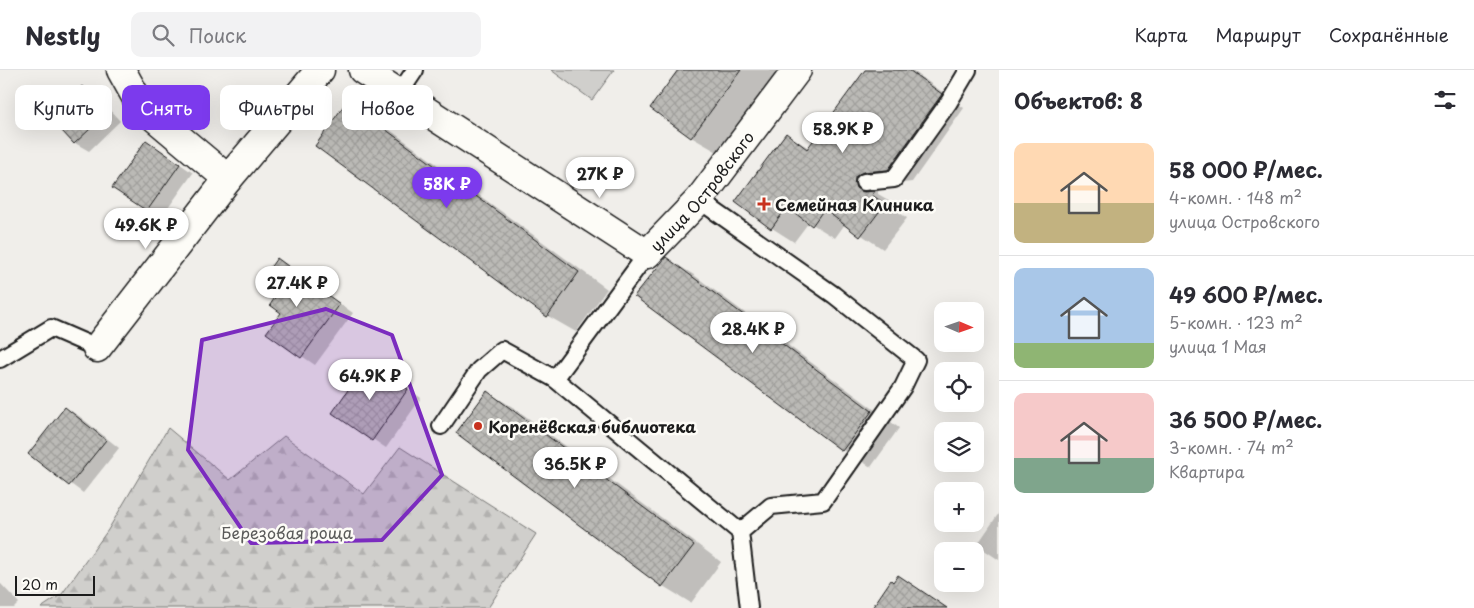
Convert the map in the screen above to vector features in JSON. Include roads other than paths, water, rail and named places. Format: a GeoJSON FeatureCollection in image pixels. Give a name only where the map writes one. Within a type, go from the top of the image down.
{"type":"FeatureCollection","features":[{"type":"Feature","properties":{"kind":"street"},"geometry":{"type":"LineString","coordinates":[[121,70],[142,106],[228,179]]}},
{"type":"Feature","properties":{"kind":"street"},"geometry":{"type":"LineString","coordinates":[[97,348],[228,179],[320,70]]}},
{"type":"Feature","properties":{"kind":"street","name":"улица Островского"},"geometry":{"type":"LineString","coordinates":[[362,70],[385,85]]}},
{"type":"Feature","properties":{"kind":"street","name":"улица Островского"},"geometry":{"type":"LineString","coordinates":[[433,116],[647,254],[699,200],[797,70]]}},
{"type":"Feature","properties":{"kind":"lane"},"geometry":{"type":"LineString","coordinates":[[405,85],[415,70]]}},
{"type":"Feature","properties":{"kind":"lane"},"geometry":{"type":"LineString","coordinates":[[864,182],[894,179],[950,102],[968,70]]}},
{"type":"Feature","properties":{"kind":"lane"},"geometry":{"type":"LineString","coordinates":[[699,200],[834,295],[916,360],[903,387],[823,501],[771,506],[740,532]]}},
{"type":"Feature","properties":{"kind":"lane"},"geometry":{"type":"LineString","coordinates":[[555,379],[647,254]]}},
{"type":"Feature","properties":{"kind":"lane"},"geometry":{"type":"LineString","coordinates":[[0,359],[50,328],[97,348]]}},
{"type":"Feature","properties":{"kind":"lane"},"geometry":{"type":"LineString","coordinates":[[441,426],[479,370],[502,350],[555,379],[740,532],[749,608]]}},
{"type":"Feature","properties":{"kind":"place","name":"Семейная Клиника"},"geometry":{"type":"Point","coordinates":[764,204]}},
{"type":"Feature","properties":{"kind":"place","name":"Коренёвская библиотека"},"geometry":{"type":"Point","coordinates":[478,426]}},
{"type":"Feature","properties":{"kind":"park label","name":"Березовая роща"},"geometry":{"type":"Point","coordinates":[287,532]}}]}
